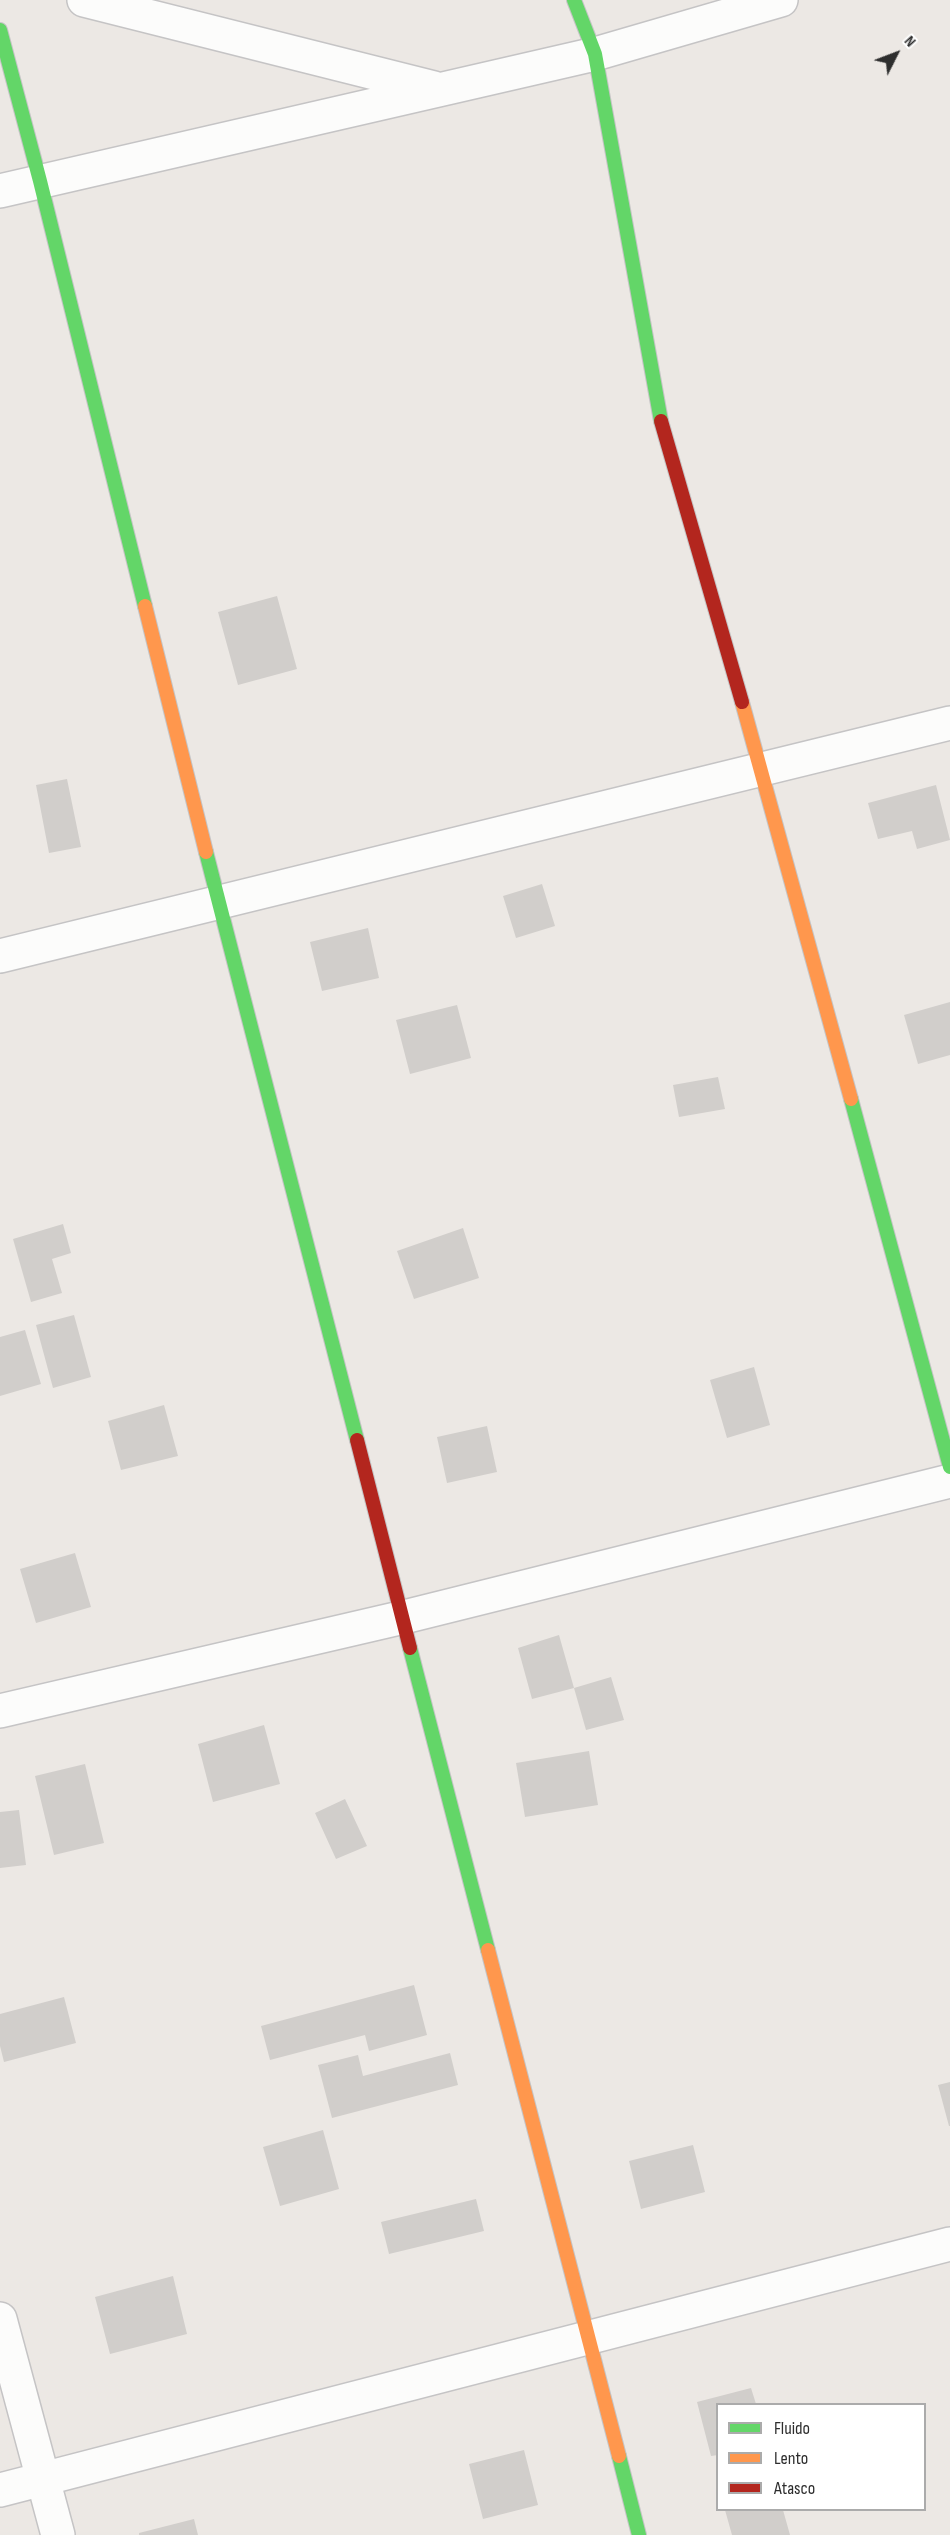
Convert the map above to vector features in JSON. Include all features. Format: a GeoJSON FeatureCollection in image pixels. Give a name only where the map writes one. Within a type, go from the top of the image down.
{"type":"FeatureCollection","features":[{"type":"Feature","properties":{"kind":"street"},"geometry":{"type":"LineString","coordinates":[[84,0],[440,90]]}},
{"type":"Feature","properties":{"kind":"street"},"geometry":{"type":"LineString","coordinates":[[574,0],[595,54],[664,437],[761,768],[950,1467]]}},
{"type":"Feature","properties":{"kind":"street"},"geometry":{"type":"LineString","coordinates":[[0,191],[595,54],[781,0]]}},
{"type":"Feature","properties":{"kind":"street"},"geometry":{"type":"LineString","coordinates":[[0,30],[40,181],[218,901],[639,2535]]}},
{"type":"Feature","properties":{"kind":"street"},"geometry":{"type":"LineString","coordinates":[[0,956],[950,723]]}},
{"type":"Feature","properties":{"kind":"street"},"geometry":{"type":"LineString","coordinates":[[0,1711],[404,1617],[950,1481]]}},
{"type":"Feature","properties":{"kind":"street"},"geometry":{"type":"LineString","coordinates":[[0,2490],[950,2244]]}},
{"type":"Feature","properties":{"kind":"street"},"geometry":{"type":"LineString","coordinates":[[0,2319],[58,2535]]}},
{"type":"Feature","properties":{"kind":"building"},"geometry":{"type":"Polygon","coordinates":[[[277,596],[297,669],[238,685],[218,612],[277,596]]]}},
{"type":"Feature","properties":{"kind":"building"},"geometry":{"type":"Polygon","coordinates":[[[67,779],[81,847],[49,853],[36,785],[67,779]]]}},
{"type":"Feature","properties":{"kind":"building"},"geometry":{"type":"Polygon","coordinates":[[[936,785],[950,840],[917,849],[912,831],[878,839],[868,803],[936,785]]]}},
{"type":"Feature","properties":{"kind":"building"},"geometry":{"type":"Polygon","coordinates":[[[542,884],[555,926],[516,938],[503,896],[542,884]]]}},
{"type":"Feature","properties":{"kind":"building"},"geometry":{"type":"Polygon","coordinates":[[[368,928],[379,978],[322,991],[310,942],[368,928]]]}},
{"type":"Feature","properties":{"kind":"building"},"geometry":{"type":"Polygon","coordinates":[[[950,1002],[950,1055],[918,1064],[904,1015],[950,1002]]]}},
{"type":"Feature","properties":{"kind":"building"},"geometry":{"type":"Polygon","coordinates":[[[457,1005],[471,1058],[410,1074],[396,1020],[457,1005]]]}},
{"type":"Feature","properties":{"kind":"building"},"geometry":{"type":"Polygon","coordinates":[[[718,1077],[725,1109],[679,1117],[673,1085],[718,1077]]]}},
{"type":"Feature","properties":{"kind":"building"},"geometry":{"type":"Polygon","coordinates":[[[63,1224],[71,1253],[52,1259],[62,1293],[31,1302],[13,1239],[63,1224]]]}},
{"type":"Feature","properties":{"kind":"building"},"geometry":{"type":"Polygon","coordinates":[[[463,1228],[479,1278],[414,1299],[397,1251],[463,1228]]]}},
{"type":"Feature","properties":{"kind":"building"},"geometry":{"type":"Polygon","coordinates":[[[74,1315],[91,1377],[53,1388],[36,1325],[74,1315]]]}},
{"type":"Feature","properties":{"kind":"building"},"geometry":{"type":"Polygon","coordinates":[[[25,1330],[41,1384],[0,1396],[0,1337],[25,1330]]]}},
{"type":"Feature","properties":{"kind":"building"},"geometry":{"type":"Polygon","coordinates":[[[754,1367],[770,1425],[727,1438],[710,1380],[754,1367]]]}},
{"type":"Feature","properties":{"kind":"building"},"geometry":{"type":"Polygon","coordinates":[[[164,1405],[178,1456],[121,1470],[108,1421],[164,1405]]]}},
{"type":"Feature","properties":{"kind":"building"},"geometry":{"type":"Polygon","coordinates":[[[487,1426],[497,1472],[447,1483],[437,1437],[487,1426]]]}},
{"type":"Feature","properties":{"kind":"building"},"geometry":{"type":"Polygon","coordinates":[[[75,1553],[91,1607],[36,1623],[20,1569],[75,1553]]]}},
{"type":"Feature","properties":{"kind":"building"},"geometry":{"type":"Polygon","coordinates":[[[559,1635],[574,1688],[532,1699],[518,1648],[559,1635]]]}},
{"type":"Feature","properties":{"kind":"building"},"geometry":{"type":"Polygon","coordinates":[[[611,1677],[624,1720],[586,1730],[574,1688],[611,1677]]]}},
{"type":"Feature","properties":{"kind":"building"},"geometry":{"type":"Polygon","coordinates":[[[264,1725],[280,1784],[213,1802],[198,1744],[264,1725]]]}},
{"type":"Feature","properties":{"kind":"building"},"geometry":{"type":"Polygon","coordinates":[[[589,1751],[598,1805],[525,1817],[516,1763],[589,1751]]]}},
{"type":"Feature","properties":{"kind":"building"},"geometry":{"type":"Polygon","coordinates":[[[85,1764],[104,1843],[54,1855],[35,1776],[85,1764]]]}},
{"type":"Feature","properties":{"kind":"building"},"geometry":{"type":"Polygon","coordinates":[[[345,1799],[367,1846],[336,1859],[315,1813],[345,1799]]]}},
{"type":"Feature","properties":{"kind":"building"},"geometry":{"type":"Polygon","coordinates":[[[19,1810],[26,1865],[0,1868],[0,1812],[19,1810]]]}},
{"type":"Feature","properties":{"kind":"building"},"geometry":{"type":"Polygon","coordinates":[[[414,1985],[427,2035],[369,2051],[365,2035],[270,2060],[261,2026],[414,1985]]]}},
{"type":"Feature","properties":{"kind":"building"},"geometry":{"type":"Polygon","coordinates":[[[64,1997],[76,2043],[4,2062],[0,2046],[0,2014],[64,1997]]]}},
{"type":"Feature","properties":{"kind":"building"},"geometry":{"type":"Polygon","coordinates":[[[450,2053],[458,2085],[332,2118],[318,2065],[358,2055],[363,2076],[450,2053]]]}},
{"type":"Feature","properties":{"kind":"building"},"geometry":{"type":"Polygon","coordinates":[[[950,2082],[950,2126],[949,2126],[938,2085],[950,2082]]]}},
{"type":"Feature","properties":{"kind":"building"},"geometry":{"type":"Polygon","coordinates":[[[323,2130],[339,2189],[280,2206],[263,2147],[323,2130]]]}},
{"type":"Feature","properties":{"kind":"building"},"geometry":{"type":"Polygon","coordinates":[[[693,2145],[705,2192],[641,2209],[629,2161],[693,2145]]]}},
{"type":"Feature","properties":{"kind":"building"},"geometry":{"type":"Polygon","coordinates":[[[476,2199],[484,2231],[389,2254],[381,2222],[476,2199]]]}},
{"type":"Feature","properties":{"kind":"building"},"geometry":{"type":"Polygon","coordinates":[[[173,2276],[187,2334],[110,2354],[95,2297],[173,2276]]]}},
{"type":"Feature","properties":{"kind":"building"},"geometry":{"type":"Polygon","coordinates":[[[751,2388],[756,2403],[716,2403],[716,2455],[711,2456],[697,2402],[751,2388]]]}},
{"type":"Feature","properties":{"kind":"building"},"geometry":{"type":"Polygon","coordinates":[[[524,2450],[538,2505],[483,2519],[469,2464],[524,2450]]]}},
{"type":"Feature","properties":{"kind":"building"},"geometry":{"type":"Polygon","coordinates":[[[725,2511],[783,2511],[790,2535],[732,2535],[725,2511]]]}},
{"type":"Feature","properties":{"kind":"building"},"geometry":{"type":"Polygon","coordinates":[[[194,2519],[198,2535],[139,2535],[139,2533],[194,2519]]]}},
{"type":"Feature","properties":{"kind":"traffic: fast"},"geometry":{"type":"LineString","coordinates":[[574,0],[595,54],[661,421]]}},
{"type":"Feature","properties":{"kind":"traffic: fast"},"geometry":{"type":"LineString","coordinates":[[0,30],[40,181],[145,606]]}},
{"type":"Feature","properties":{"kind":"traffic: fast"},"geometry":{"type":"LineString","coordinates":[[206,852],[357,1440]]}},
{"type":"Feature","properties":{"kind":"traffic: fast"},"geometry":{"type":"LineString","coordinates":[[851,1099],[950,1467]]}},
{"type":"Feature","properties":{"kind":"traffic: fast"},"geometry":{"type":"LineString","coordinates":[[410,1648],[488,1950]]}},
{"type":"Feature","properties":{"kind":"traffic: fast"},"geometry":{"type":"LineString","coordinates":[[619,2456],[639,2535]]}},
{"type":"Feature","properties":{"kind":"traffic: slow"},"geometry":{"type":"LineString","coordinates":[[145,606],[206,852]]}},
{"type":"Feature","properties":{"kind":"traffic: slow"},"geometry":{"type":"LineString","coordinates":[[742,702],[851,1099]]}},
{"type":"Feature","properties":{"kind":"traffic: slow"},"geometry":{"type":"LineString","coordinates":[[488,1950],[619,2456]]}},
{"type":"Feature","properties":{"kind":"traffic: jam"},"geometry":{"type":"LineString","coordinates":[[661,421],[742,702]]}},
{"type":"Feature","properties":{"kind":"traffic: jam"},"geometry":{"type":"LineString","coordinates":[[357,1440],[410,1648]]}}]}
